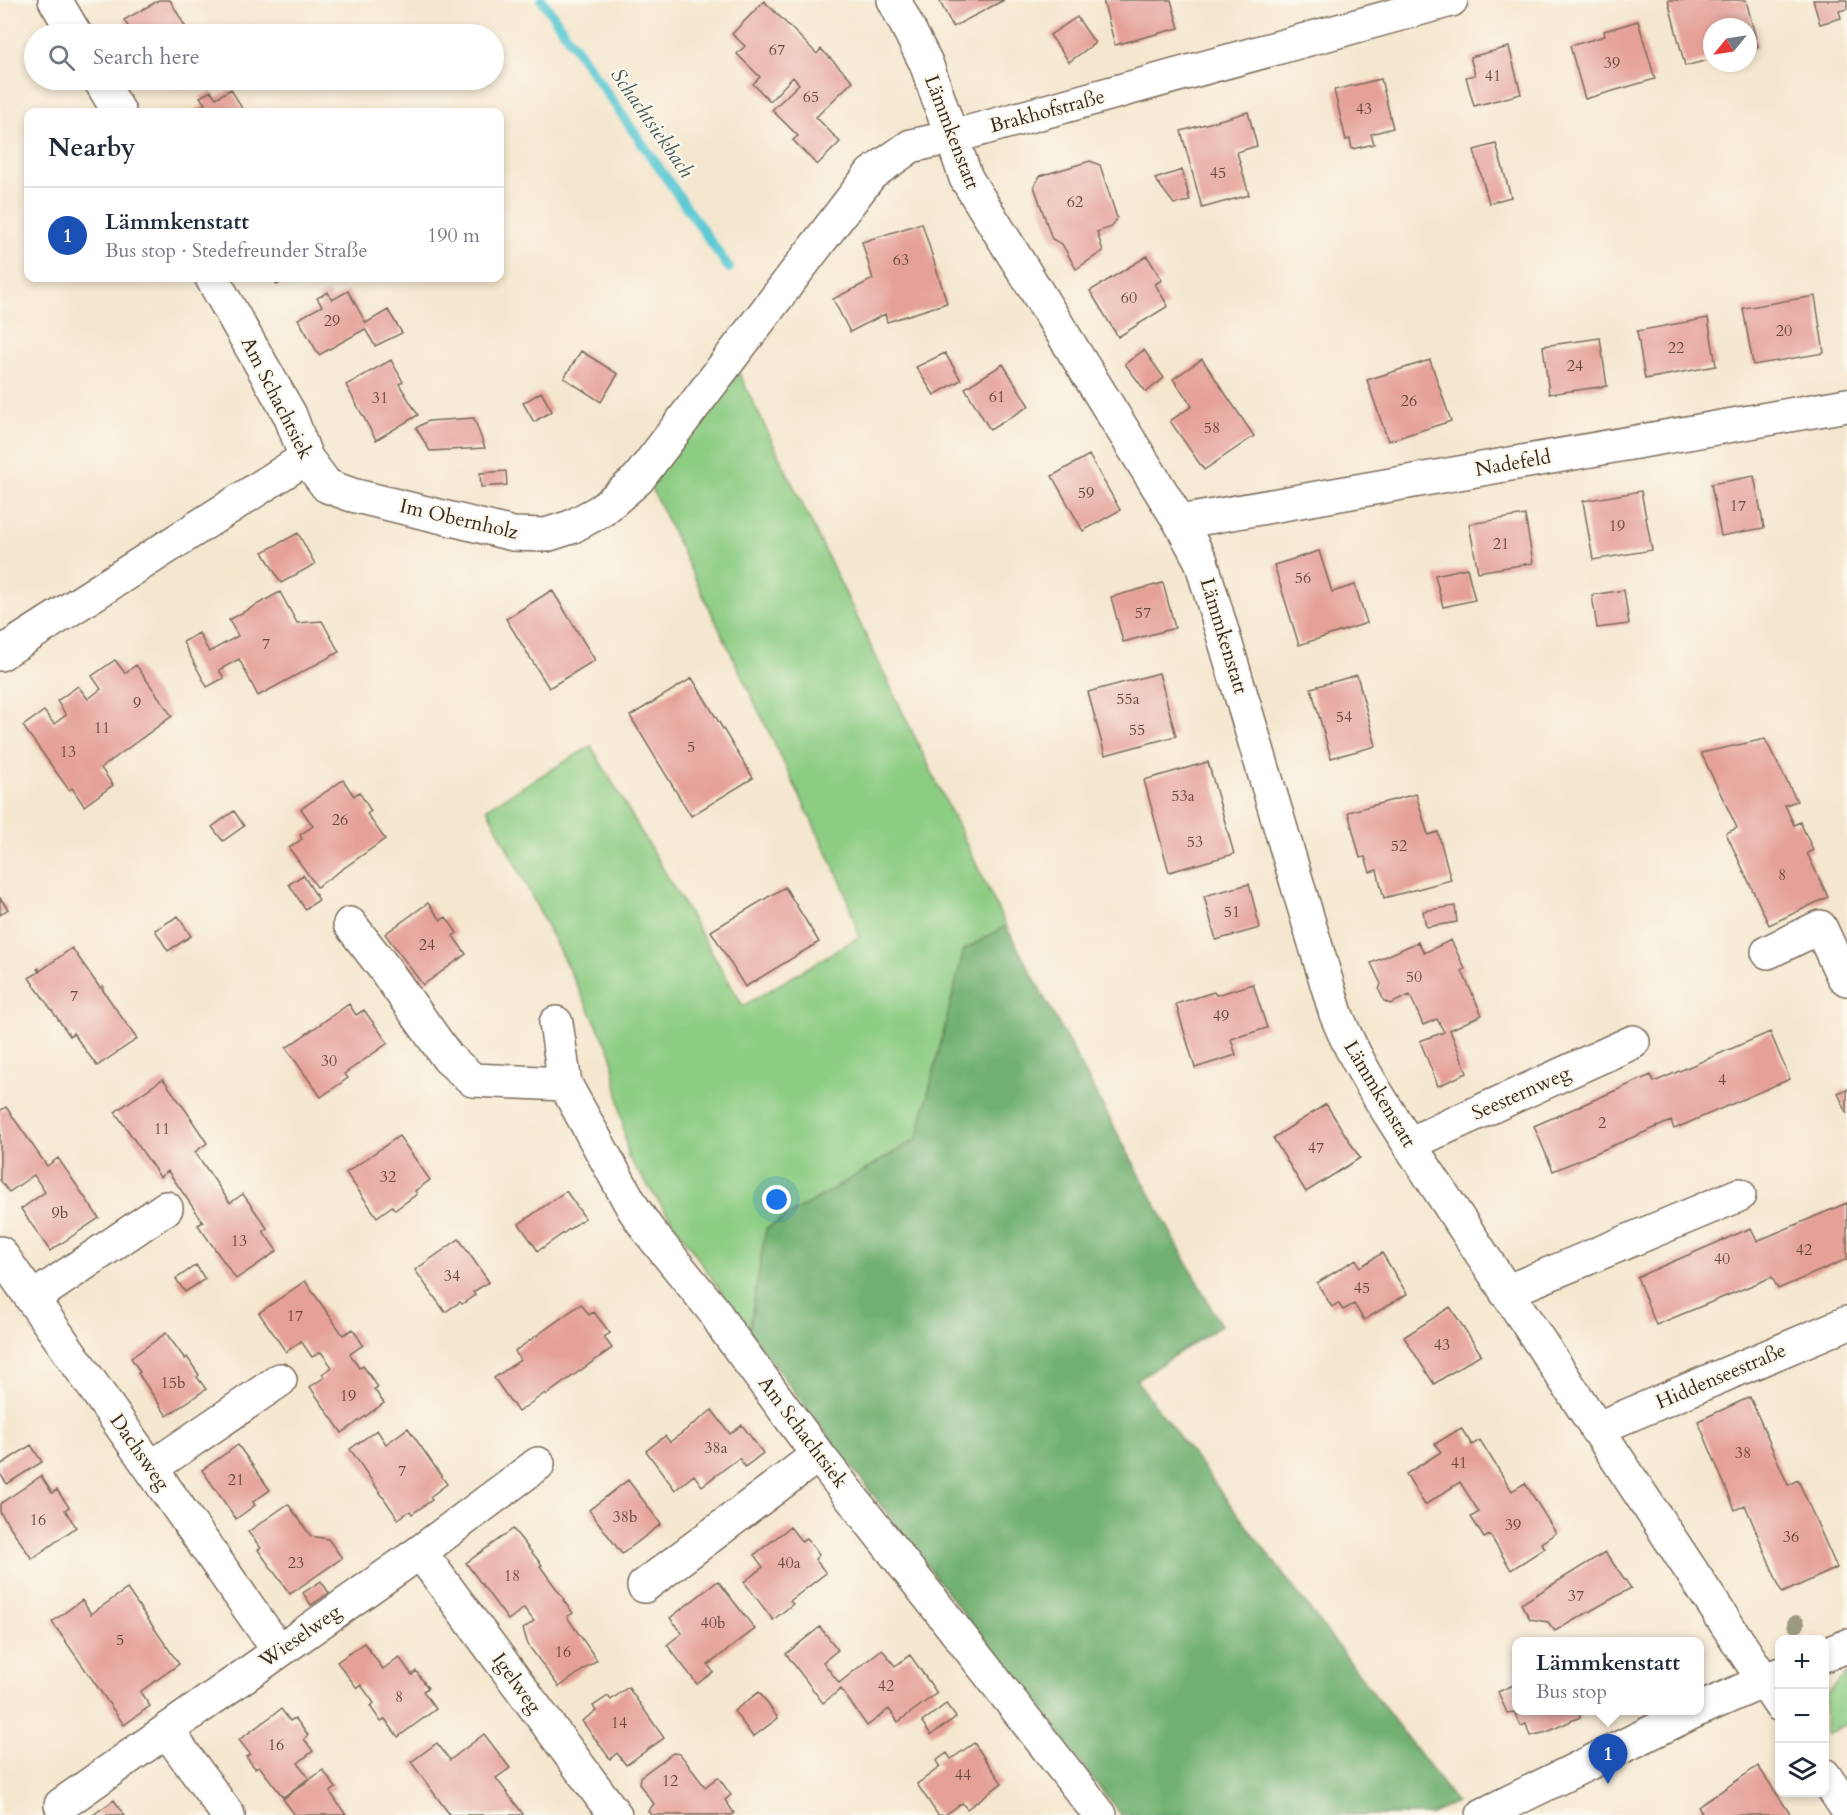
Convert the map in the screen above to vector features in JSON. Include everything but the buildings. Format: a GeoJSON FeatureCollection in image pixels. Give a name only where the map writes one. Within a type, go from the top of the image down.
{"type":"FeatureCollection","features":[{"type":"Feature","properties":{"kind":"street"},"geometry":{"type":"LineString","coordinates":[[55,0],[69,24]]}},
{"type":"Feature","properties":{"kind":"street","name":"Lämmkenstatt"},"geometry":{"type":"LineString","coordinates":[[894,0],[926,63],[966,178],[1180,522],[1201,561],[1336,1014],[1364,1075],[1596,1429],[1774,1687]]}},
{"type":"Feature","properties":{"kind":"street","name":"Brakhofstraße"},"geometry":{"type":"LineString","coordinates":[[731,357],[871,174],[911,146],[952,137],[1451,0]]}},
{"type":"Feature","properties":{"kind":"street"},"geometry":{"type":"LineString","coordinates":[[106,90],[117,108]]}},
{"type":"Feature","properties":{"kind":"street","name":"Am Schachtsiek"},"geometry":{"type":"LineString","coordinates":[[214,282],[290,415],[306,458],[327,486]]}},
{"type":"Feature","properties":{"kind":"street","name":"Im Obernholz"},"geometry":{"type":"LineString","coordinates":[[327,486],[352,495],[513,534],[546,535],[571,527],[602,510],[638,479],[731,357]]}},
{"type":"Feature","properties":{"kind":"street","name":"Nadefeld"},"geometry":{"type":"LineString","coordinates":[[1180,522],[1847,405]]}},
{"type":"Feature","properties":{"kind":"street"},"geometry":{"type":"LineString","coordinates":[[0,654],[306,458]]}},
{"type":"Feature","properties":{"kind":"street"},"geometry":{"type":"LineString","coordinates":[[350,924],[447,1058],[473,1080],[565,1084]]}},
{"type":"Feature","properties":{"kind":"street"},"geometry":{"type":"LineString","coordinates":[[1768,952],[1820,927],[1843,976],[1847,979]]}},
{"type":"Feature","properties":{"kind":"street","name":"Am Schachtsiek"},"geometry":{"type":"LineString","coordinates":[[556,1023],[565,1084],[648,1230],[714,1311],[819,1455],[1100,1815]]}},
{"type":"Feature","properties":{"kind":"street","name":"Seesternweg"},"geometry":{"type":"LineString","coordinates":[[1409,1144],[1633,1042]]}},
{"type":"Feature","properties":{"kind":"street"},"geometry":{"type":"LineString","coordinates":[[1506,1292],[1739,1195]]}},
{"type":"Feature","properties":{"kind":"street"},"geometry":{"type":"LineString","coordinates":[[32,1299],[166,1208]]}},
{"type":"Feature","properties":{"kind":"street","name":"Dachsweg"},"geometry":{"type":"LineString","coordinates":[[0,1252],[279,1651]]}},
{"type":"Feature","properties":{"kind":"street","name":"Hiddenseestraße"},"geometry":{"type":"LineString","coordinates":[[1596,1429],[1847,1323]]}},
{"type":"Feature","properties":{"kind":"street"},"geometry":{"type":"LineString","coordinates":[[151,1468],[280,1380]]}},
{"type":"Feature","properties":{"kind":"street"},"geometry":{"type":"LineString","coordinates":[[644,1586],[819,1455]]}},
{"type":"Feature","properties":{"kind":"street","name":"Wieselweg"},"geometry":{"type":"LineString","coordinates":[[61,1806],[420,1552],[538,1464]]}},
{"type":"Feature","properties":{"kind":"street","name":"Igelweg"},"geometry":{"type":"LineString","coordinates":[[420,1552],[615,1815]]}},
{"type":"Feature","properties":{"kind":"street"},"geometry":{"type":"LineString","coordinates":[[1829,1653],[1847,1646]]}},
{"type":"Feature","properties":{"kind":"street"},"geometry":{"type":"LineString","coordinates":[[1704,1708],[1774,1687]]}},
{"type":"Feature","properties":{"kind":"street"},"geometry":{"type":"LineString","coordinates":[[1483,1815],[1688,1715]]}},
{"type":"Feature","properties":{"kind":"street"},"geometry":{"type":"LineString","coordinates":[[167,1731],[228,1815]]}},
{"type":"Feature","properties":{"kind":"street"},"geometry":{"type":"LineString","coordinates":[[1829,1782],[1847,1809]]}},
{"type":"Feature","properties":{"kind":"green space"},"geometry":{"type":"Polygon","coordinates":[[[739,373],[1006,926],[964,950],[917,1139],[766,1229],[749,1332],[628,1157],[611,1053],[487,808],[591,746],[743,1006],[859,937],[843,886],[649,483],[739,373]]]}},
{"type":"Feature","properties":{"kind":"green space"},"geometry":{"type":"Polygon","coordinates":[[[1006,926],[1221,1326],[1136,1380],[1456,1802],[1431,1815],[1121,1815],[975,1629],[749,1332],[766,1229],[917,1139],[964,950],[1006,926]]]}},
{"type":"Feature","properties":{"kind":"green space"},"geometry":{"type":"Polygon","coordinates":[[[1847,1673],[1847,1723],[1829,1734],[1829,1692],[1847,1673]]]}},
{"type":"Feature","properties":{"kind":"waterway","name":"Schachtsiekbach"},"geometry":{"type":"LineString","coordinates":[[542,0],[729,268]]}},
{"type":"Feature","properties":{"kind":"place","name":"Lämmkenstatt"},"geometry":{"type":"Point","coordinates":[1608,1784]}}]}
